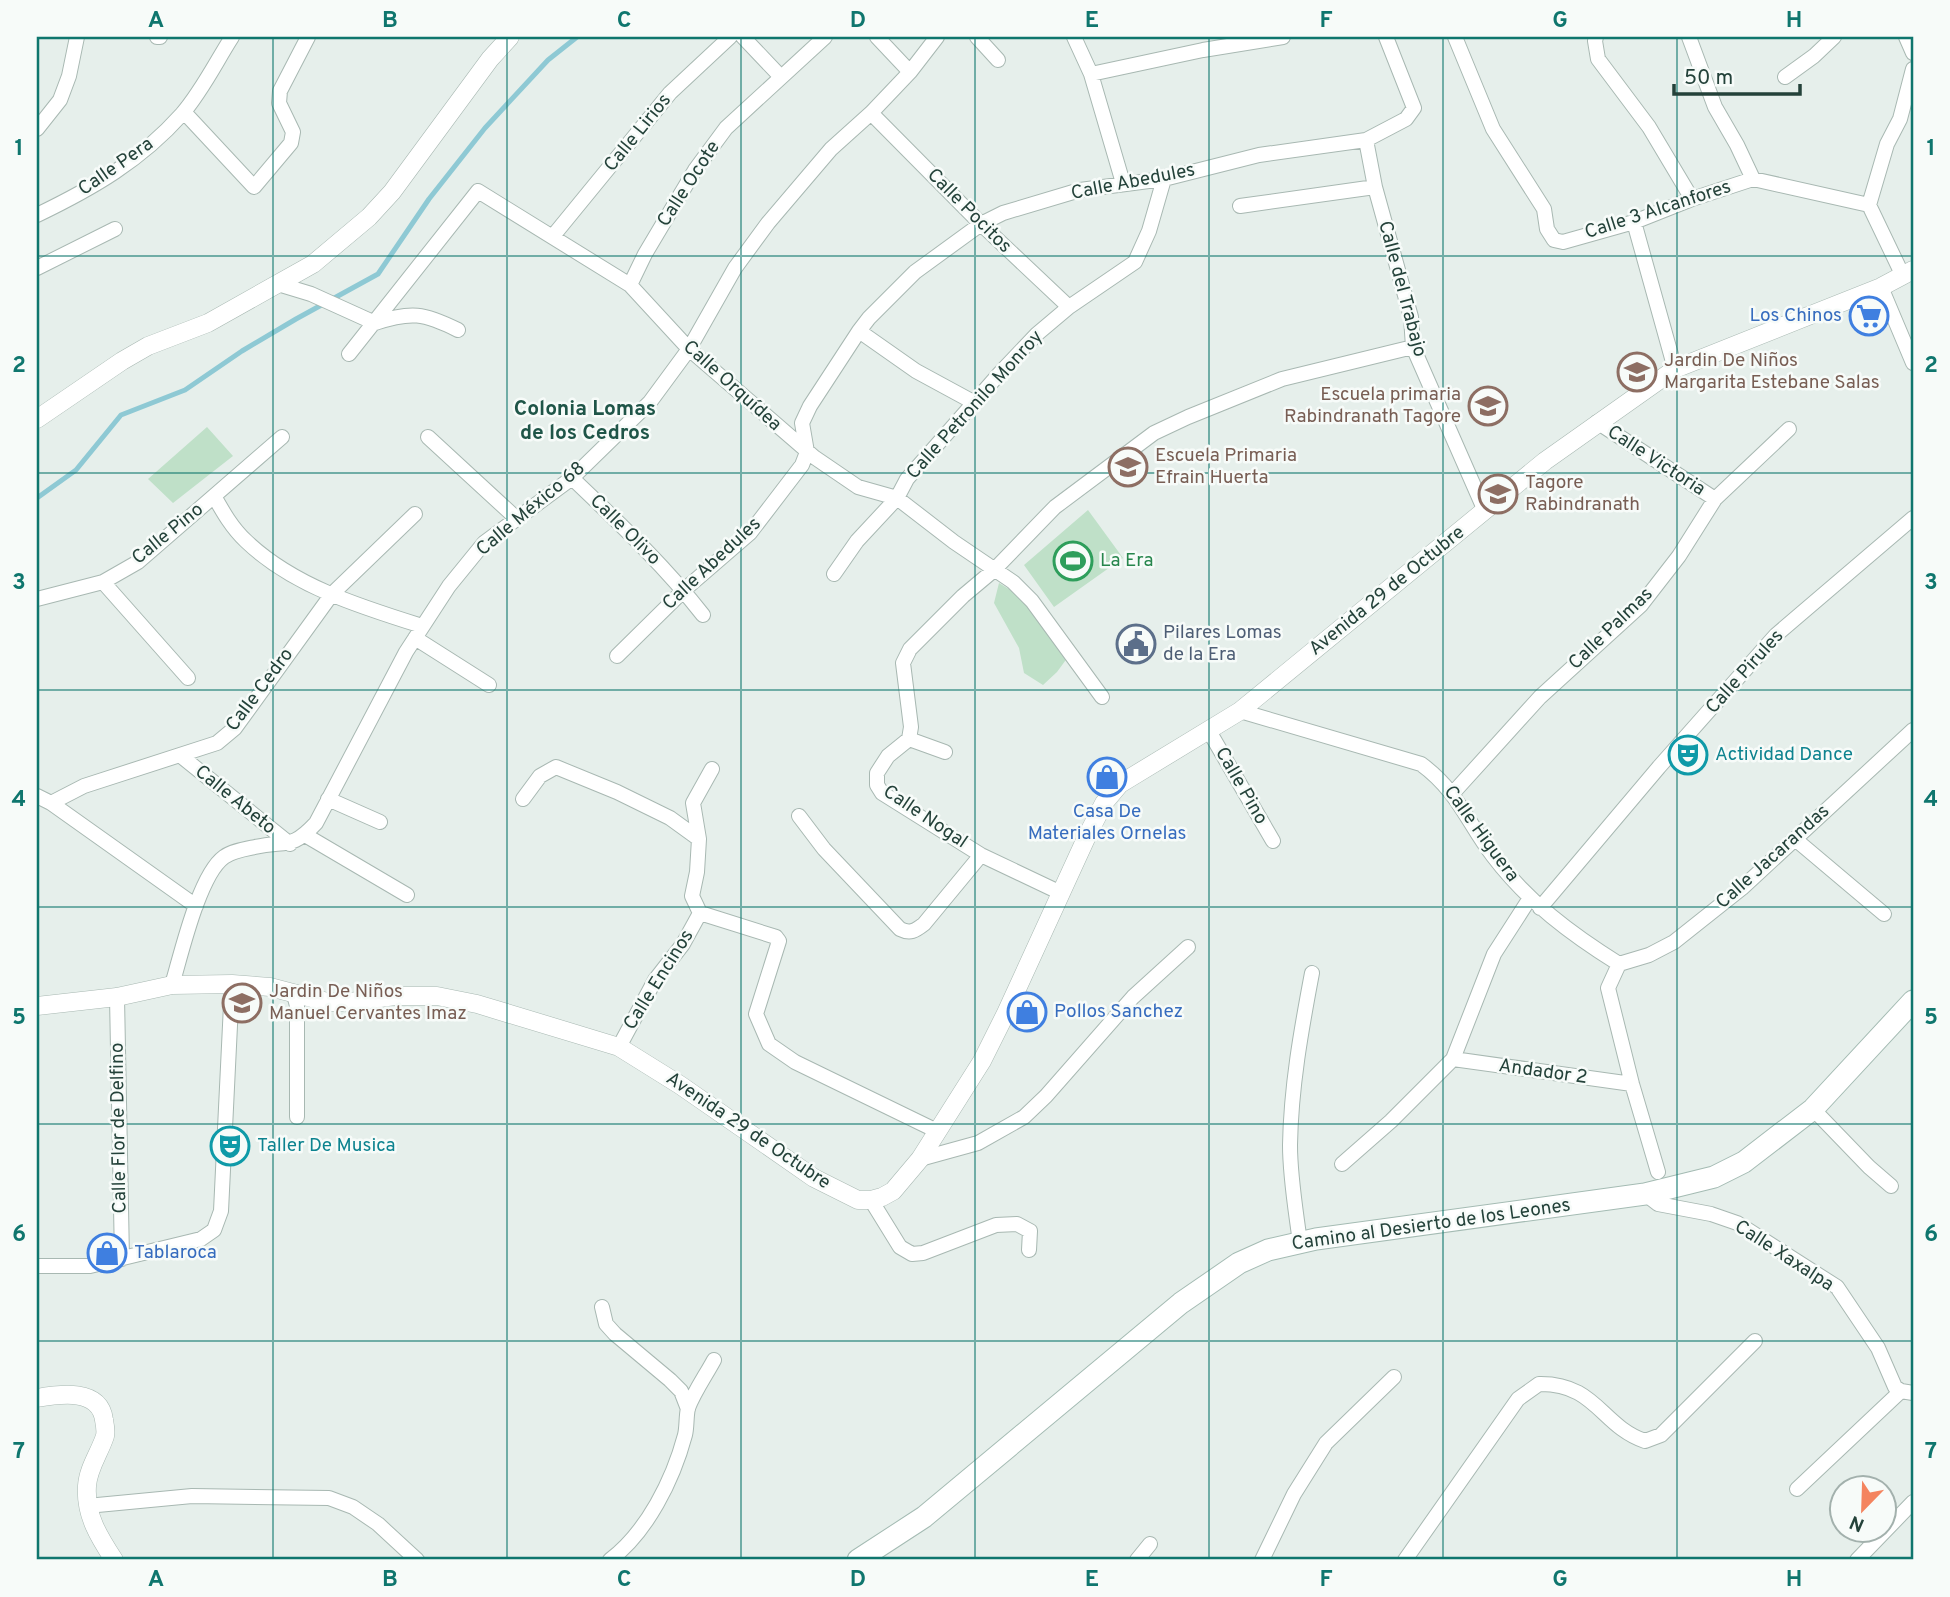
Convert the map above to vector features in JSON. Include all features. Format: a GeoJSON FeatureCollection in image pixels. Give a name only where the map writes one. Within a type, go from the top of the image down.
{"type":"FeatureCollection","features":[{"type":"Feature","properties":{"kind":"main road","name":"Camino al Desierto de los Leones"},"geometry":{"type":"LineString","coordinates":[[858,1560],[924,1517],[1181,1303],[1239,1263],[1268,1250],[1300,1243],[1645,1194],[1714,1177],[1733,1168],[1813,1109],[1912,1006]]}},
{"type":"Feature","properties":{"kind":"street","name":"Calle Pera"},"geometry":{"type":"LineString","coordinates":[[37,215],[109,177],[148,149],[184,112],[232,37]]}},
{"type":"Feature","properties":{"kind":"street"},"geometry":{"type":"LineString","coordinates":[[184,112],[254,187],[291,144],[293,132],[279,103],[280,91],[309,37]]}},
{"type":"Feature","properties":{"kind":"street"},"geometry":{"type":"LineString","coordinates":[[37,419],[122,360],[148,346],[208,323],[313,264],[369,217],[414,163],[489,59],[510,37]]}},
{"type":"Feature","properties":{"kind":"street","name":"Calle Lirios"},"geometry":{"type":"LineString","coordinates":[[554,236],[670,93],[730,37]]}},
{"type":"Feature","properties":{"kind":"street"},"geometry":{"type":"LineString","coordinates":[[743,37],[781,77]]}},
{"type":"Feature","properties":{"kind":"street","name":"Calle Ocote"},"geometry":{"type":"LineString","coordinates":[[630,285],[645,254],[695,170],[726,128],[825,37]]}},
{"type":"Feature","properties":{"kind":"street"},"geometry":{"type":"LineString","coordinates":[[877,37],[910,72]]}},
{"type":"Feature","properties":{"kind":"street","name":"Calle México 68"},"geometry":{"type":"LineString","coordinates":[[172,985],[205,883],[223,857],[255,847],[276,843],[289,844],[305,835],[316,823],[388,684],[449,586],[484,543],[572,478],[650,402],[689,349],[735,268],[768,223],[831,149],[871,113],[910,72],[937,37]]}},
{"type":"Feature","properties":{"kind":"street"},"geometry":{"type":"LineString","coordinates":[[977,37],[998,60]]}},
{"type":"Feature","properties":{"kind":"street"},"geometry":{"type":"LineString","coordinates":[[1074,37],[1091,74],[1123,183]]}},
{"type":"Feature","properties":{"kind":"street"},"geometry":{"type":"LineString","coordinates":[[1091,74],[1203,50],[1283,37]]}},
{"type":"Feature","properties":{"kind":"street","name":"Calle Abedules"},"geometry":{"type":"LineString","coordinates":[[617,656],[684,590],[750,533],[802,465],[807,452],[802,423],[810,406],[869,318],[915,272],[981,224],[1003,213],[1080,190],[1164,179],[1259,155],[1366,140],[1406,119],[1414,108],[1387,37]]}},
{"type":"Feature","properties":{"kind":"street","name":"Calle 3 Alcanfores"},"geometry":{"type":"LineString","coordinates":[[1455,37],[1493,129],[1544,209],[1548,229],[1554,240],[1563,242],[1634,222],[1753,179],[1869,205]]}},
{"type":"Feature","properties":{"kind":"street"},"geometry":{"type":"LineString","coordinates":[[1596,37],[1598,60],[1649,127],[1692,199]]}},
{"type":"Feature","properties":{"kind":"street","name":"Calle 3 Alcanfores"},"geometry":{"type":"LineString","coordinates":[[1689,37],[1715,107],[1753,179]]}},
{"type":"Feature","properties":{"kind":"street"},"geometry":{"type":"LineString","coordinates":[[1785,77],[1814,56],[1833,37]]}},
{"type":"Feature","properties":{"kind":"street"},"geometry":{"type":"LineString","coordinates":[[1906,37],[1913,53]]}},
{"type":"Feature","properties":{"kind":"street"},"geometry":{"type":"LineString","coordinates":[[37,129],[60,100],[69,76],[73,40]]}},
{"type":"Feature","properties":{"kind":"street"},"geometry":{"type":"LineString","coordinates":[[1908,273],[1869,205],[1887,144],[1900,119],[1913,69]]}},
{"type":"Feature","properties":{"kind":"street"},"geometry":{"type":"LineString","coordinates":[[1900,119],[1913,109]]}},
{"type":"Feature","properties":{"kind":"street","name":"Calle Pocitos"},"geometry":{"type":"LineString","coordinates":[[871,113],[981,224],[1069,307]]}},
{"type":"Feature","properties":{"kind":"street","name":"Calle del Trabajo"},"geometry":{"type":"LineString","coordinates":[[1366,140],[1375,187],[1411,317],[1413,347],[1485,511]]}},
{"type":"Feature","properties":{"kind":"street","name":"Calle Petronilo Monroy"},"geometry":{"type":"LineString","coordinates":[[834,575],[857,541],[897,498],[907,479],[1037,334],[1069,307],[1135,262],[1149,231],[1164,179]]}},
{"type":"Feature","properties":{"kind":"street"},"geometry":{"type":"LineString","coordinates":[[1240,206],[1375,187]]}},
{"type":"Feature","properties":{"kind":"street","name":"Calle Orquídea"},"geometry":{"type":"LineString","coordinates":[[370,320],[478,191],[630,285],[689,349],[807,452],[858,487],[897,498],[1013,582],[1032,601],[1102,697]]}},
{"type":"Feature","properties":{"kind":"street"},"geometry":{"type":"LineString","coordinates":[[1634,222],[1675,369]]}},
{"type":"Feature","properties":{"kind":"street"},"geometry":{"type":"LineString","coordinates":[[37,268],[114,229]]}},
{"type":"Feature","properties":{"kind":"street","name":"Avenida 29 de Octubre"},"geometry":{"type":"LineString","coordinates":[[37,1006],[117,997],[172,985],[270,987],[294,995],[339,1002],[395,996],[437,996],[477,1004],[619,1046],[680,1084],[814,1178],[858,1200],[871,1200],[892,1191],[920,1159],[982,1061],[1104,803],[1120,785],[1240,711],[1545,461],[1675,369],[1881,287],[1908,273]]}},
{"type":"Feature","properties":{"kind":"street"},"geometry":{"type":"LineString","coordinates":[[278,284],[311,294],[370,320],[402,314],[424,316],[458,330]]}},
{"type":"Feature","properties":{"kind":"street"},"geometry":{"type":"LineString","coordinates":[[1881,287],[1913,363]]}},
{"type":"Feature","properties":{"kind":"street"},"geometry":{"type":"LineString","coordinates":[[349,355],[370,320]]}},
{"type":"Feature","properties":{"kind":"street"},"geometry":{"type":"LineString","coordinates":[[859,331],[916,371],[975,403]]}},
{"type":"Feature","properties":{"kind":"street"},"geometry":{"type":"LineString","coordinates":[[945,752],[909,739],[911,727],[903,663],[910,649],[963,596],[994,570],[1055,507],[1154,433],[1282,379],[1413,347]]}},
{"type":"Feature","properties":{"kind":"street","name":"Calle Victoria"},"geometry":{"type":"LineString","coordinates":[[1597,422],[1715,499]]}},
{"type":"Feature","properties":{"kind":"street","name":"Calle Palmas"},"geometry":{"type":"LineString","coordinates":[[1453,793],[1539,696],[1640,606],[1679,556],[1715,499],[1789,429]]}},
{"type":"Feature","properties":{"kind":"street","name":"Calle Pino"},"geometry":{"type":"LineString","coordinates":[[37,599],[103,582],[138,562],[282,437]]}},
{"type":"Feature","properties":{"kind":"street"},"geometry":{"type":"LineString","coordinates":[[428,437],[516,518]]}},
{"type":"Feature","properties":{"kind":"street","name":"Calle Olivo"},"geometry":{"type":"LineString","coordinates":[[572,478],[684,590],[703,615]]}},
{"type":"Feature","properties":{"kind":"street"},"geometry":{"type":"LineString","coordinates":[[214,496],[229,522],[246,541],[277,565],[332,594],[418,632],[489,685]]}},
{"type":"Feature","properties":{"kind":"street","name":"Calle Cedro"},"geometry":{"type":"LineString","coordinates":[[51,803],[84,786],[217,743],[235,728],[332,594],[415,514]]}},
{"type":"Feature","properties":{"kind":"street","name":"Calle Pirules"},"geometry":{"type":"LineString","coordinates":[[1453,1059],[1494,954],[1535,903],[1776,635],[1913,518]]}},
{"type":"Feature","properties":{"kind":"street"},"geometry":{"type":"LineString","coordinates":[[103,582],[188,678]]}},
{"type":"Feature","properties":{"kind":"street","name":"Calle Higuera"},"geometry":{"type":"LineString","coordinates":[[1240,711],[1421,764],[1439,777],[1453,793],[1493,856],[1535,903],[1586,943],[1619,964]]}},
{"type":"Feature","properties":{"kind":"street","name":"Calle Jacarandas"},"geometry":{"type":"LineString","coordinates":[[1619,964],[1674,942],[1742,888],[1913,730]]}},
{"type":"Feature","properties":{"kind":"street","name":"Calle Pino"},"geometry":{"type":"LineString","coordinates":[[1209,731],[1273,841]]}},
{"type":"Feature","properties":{"kind":"street","name":"Calle Nogal"},"geometry":{"type":"LineString","coordinates":[[909,739],[888,756],[877,773],[877,785],[882,793],[981,855],[1061,893]]}},
{"type":"Feature","properties":{"kind":"street","name":"Calle Abeto"},"geometry":{"type":"LineString","coordinates":[[181,756],[289,844]]}},
{"type":"Feature","properties":{"kind":"street"},"geometry":{"type":"LineString","coordinates":[[523,799],[540,776],[556,767],[670,818],[699,839]]}},
{"type":"Feature","properties":{"kind":"street"},"geometry":{"type":"LineString","coordinates":[[712,769],[693,803],[699,839],[692,896],[700,912],[776,937],[779,941],[756,1014],[769,1044],[796,1062],[937,1131]]}},
{"type":"Feature","properties":{"kind":"street"},"geometry":{"type":"LineString","coordinates":[[37,796],[51,803],[196,906]]}},
{"type":"Feature","properties":{"kind":"street"},"geometry":{"type":"LineString","coordinates":[[328,799],[380,821]]}},
{"type":"Feature","properties":{"kind":"street"},"geometry":{"type":"LineString","coordinates":[[799,816],[824,849],[900,929],[907,932],[915,931],[924,925],[981,855]]}},
{"type":"Feature","properties":{"kind":"street"},"geometry":{"type":"LineString","coordinates":[[305,835],[407,895]]}},
{"type":"Feature","properties":{"kind":"street"},"geometry":{"type":"LineString","coordinates":[[1795,839],[1884,914]]}},
{"type":"Feature","properties":{"kind":"street","name":"Calle Encinos"},"geometry":{"type":"LineString","coordinates":[[619,1046],[655,980],[683,944],[700,912]]}},
{"type":"Feature","properties":{"kind":"street"},"geometry":{"type":"LineString","coordinates":[[920,1159],[978,1143],[1024,1117],[1046,1096],[1133,997],[1188,947]]}},
{"type":"Feature","properties":{"kind":"street"},"geometry":{"type":"LineString","coordinates":[[1619,964],[1608,988],[1658,1172]]}},
{"type":"Feature","properties":{"kind":"street"},"geometry":{"type":"LineString","coordinates":[[1300,1243],[1290,1149],[1292,1102],[1296,1060],[1312,973]]}},
{"type":"Feature","properties":{"kind":"street"},"geometry":{"type":"LineString","coordinates":[[37,1266],[90,1266],[201,1239],[214,1230],[221,1211],[232,985]]}},
{"type":"Feature","properties":{"kind":"street"},"geometry":{"type":"LineString","coordinates":[[294,995],[297,1006],[297,1116]]}},
{"type":"Feature","properties":{"kind":"street","name":"Calle Flor de Delfino"},"geometry":{"type":"LineString","coordinates":[[117,997],[122,1259]]}},
{"type":"Feature","properties":{"kind":"street"},"geometry":{"type":"LineString","coordinates":[[1342,1164],[1391,1121],[1453,1059]]}},
{"type":"Feature","properties":{"kind":"street","name":"Andador 2"},"geometry":{"type":"LineString","coordinates":[[1453,1059],[1632,1084]]}},
{"type":"Feature","properties":{"kind":"street"},"geometry":{"type":"LineString","coordinates":[[1813,1109],[1891,1186]]}},
{"type":"Feature","properties":{"kind":"street","name":"Calle Xaxalpa"},"geometry":{"type":"LineString","coordinates":[[1645,1194],[1658,1204],[1711,1214],[1737,1223],[1837,1287],[1878,1348],[1895,1387],[1907,1392]]}},
{"type":"Feature","properties":{"kind":"street"},"geometry":{"type":"LineString","coordinates":[[871,1200],[900,1247],[912,1254],[923,1253],[996,1225],[1017,1224],[1030,1231],[1029,1250]]}},
{"type":"Feature","properties":{"kind":"street"},"geometry":{"type":"LineString","coordinates":[[602,1307],[606,1324],[681,1391],[688,1409]]}},
{"type":"Feature","properties":{"kind":"street"},"geometry":{"type":"LineString","coordinates":[[1405,1560],[1518,1399],[1539,1384],[1566,1386],[1589,1398],[1628,1433],[1645,1441],[1661,1435],[1755,1340]]}},
{"type":"Feature","properties":{"kind":"street"},"geometry":{"type":"LineString","coordinates":[[610,1560],[638,1532],[666,1485],[679,1456],[686,1431],[688,1409],[714,1360]]}},
{"type":"Feature","properties":{"kind":"street"},"geometry":{"type":"LineString","coordinates":[[1262,1560],[1294,1494],[1326,1443],[1394,1377]]}},
{"type":"Feature","properties":{"kind":"street"},"geometry":{"type":"LineString","coordinates":[[1797,1489],[1907,1392]]}},
{"type":"Feature","properties":{"kind":"street"},"geometry":{"type":"LineString","coordinates":[[37,1398],[80,1395],[91,1398],[104,1414],[105,1434],[87,1483],[87,1506],[97,1535],[114,1560]]}},
{"type":"Feature","properties":{"kind":"street"},"geometry":{"type":"LineString","coordinates":[[87,1506],[192,1496],[329,1498],[353,1507],[379,1524],[416,1560]]}},
{"type":"Feature","properties":{"kind":"street"},"geometry":{"type":"LineString","coordinates":[[1857,1560],[1913,1502]]}},
{"type":"Feature","properties":{"kind":"street"},"geometry":{"type":"LineString","coordinates":[[1137,1560],[1150,1544]]}},
{"type":"Feature","properties":{"kind":"green space"},"geometry":{"type":"Polygon","coordinates":[[[207,427],[233,456],[173,503],[148,479],[207,427]]]}},
{"type":"Feature","properties":{"kind":"green space","name":"La Era"},"geometry":{"type":"Polygon","coordinates":[[[1088,510],[1123,558],[1054,607],[1024,565],[1088,510]]]}},
{"type":"Feature","properties":{"kind":"green space"},"geometry":{"type":"Polygon","coordinates":[[[999,583],[1025,599],[1068,657],[1043,685],[1024,673],[1019,648],[994,603],[999,583]]]}},
{"type":"Feature","properties":{"kind":"waterway"},"geometry":{"type":"LineString","coordinates":[[37,498],[76,470],[121,415],[185,390],[242,351],[378,274],[429,199],[485,128],[548,60],[577,37]]}},
{"type":"Feature","properties":{"kind":"place","name":"Los Chinos"},"geometry":{"type":"Point","coordinates":[1869,316]}},
{"type":"Feature","properties":{"kind":"place","name":"Jardin De Niños Margarita Estebane Salas"},"geometry":{"type":"Point","coordinates":[1637,372]}},
{"type":"Feature","properties":{"kind":"place","name":"Escuela primaria Rabindranath Tagore"},"geometry":{"type":"Point","coordinates":[1488,406]}},
{"type":"Feature","properties":{"kind":"place","name":"Escuela Primaria Efrain Huerta"},"geometry":{"type":"Point","coordinates":[1128,467]}},
{"type":"Feature","properties":{"kind":"place","name":"Tagore Rabindranath"},"geometry":{"type":"Point","coordinates":[1498,494]}},
{"type":"Feature","properties":{"kind":"place","name":"La Era"},"geometry":{"type":"Point","coordinates":[1073,561]}},
{"type":"Feature","properties":{"kind":"place","name":"Pilares Lomas de la Era"},"geometry":{"type":"Point","coordinates":[1136,644]}},
{"type":"Feature","properties":{"kind":"place","name":"Actividad Dance"},"geometry":{"type":"Point","coordinates":[1688,755]}},
{"type":"Feature","properties":{"kind":"place","name":"Casa De Materiales Ornelas"},"geometry":{"type":"Point","coordinates":[1107,777]}},
{"type":"Feature","properties":{"kind":"place","name":"Jardin De Niños Manuel Cervantes Imaz"},"geometry":{"type":"Point","coordinates":[242,1003]}},
{"type":"Feature","properties":{"kind":"place","name":"Pollos Sanchez"},"geometry":{"type":"Point","coordinates":[1027,1012]}},
{"type":"Feature","properties":{"kind":"place","name":"Taller De Musica"},"geometry":{"type":"Point","coordinates":[230,1146]}},
{"type":"Feature","properties":{"kind":"place","name":"Tablaroca"},"geometry":{"type":"Point","coordinates":[107,1253]}},
{"type":"Feature","properties":{"kind":"district","name":"Colonia Lomas de los Cedros"},"geometry":{"type":"Point","coordinates":[585,421]}}]}
